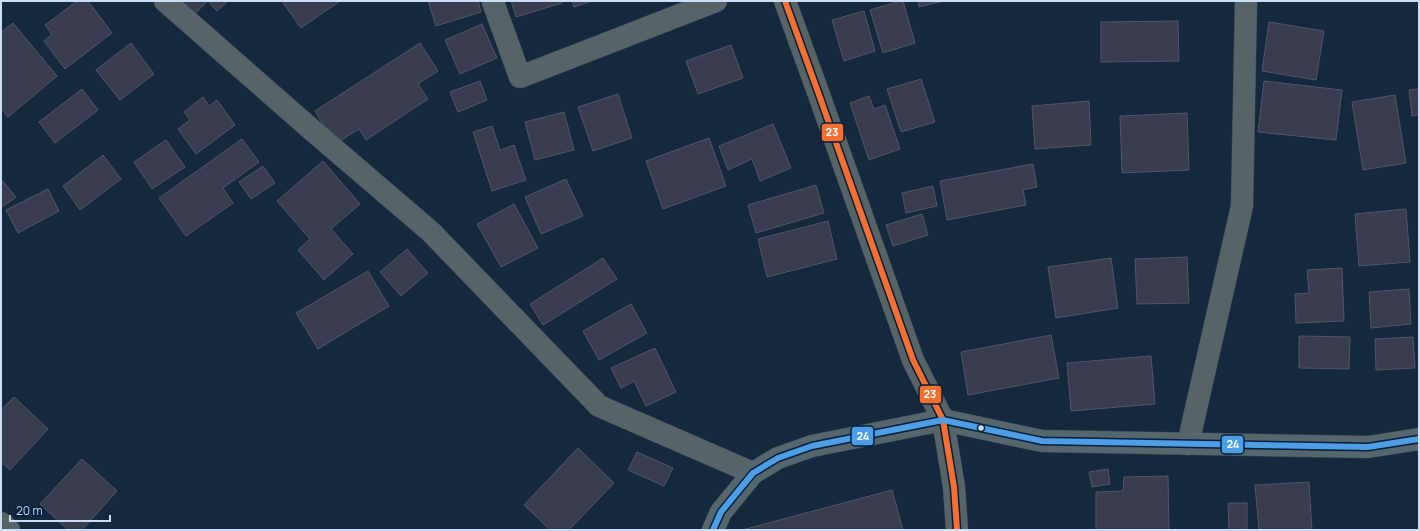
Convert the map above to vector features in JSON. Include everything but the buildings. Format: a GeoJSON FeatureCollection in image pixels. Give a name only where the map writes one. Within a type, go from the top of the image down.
{"type":"FeatureCollection","features":[{"type":"Feature","properties":{"kind":"main road"},"geometry":{"type":"LineString","coordinates":[[713,530],[721,512],[753,473],[778,458],[812,446],[943,420],[1042,441],[1368,447],[1419,439]]}},
{"type":"Feature","properties":{"kind":"street"},"geometry":{"type":"LineString","coordinates":[[165,1],[431,232],[599,406],[753,473]]}},
{"type":"Feature","properties":{"kind":"street"},"geometry":{"type":"LineString","coordinates":[[493,2],[520,77],[716,1]]}},
{"type":"Feature","properties":{"kind":"street"},"geometry":{"type":"LineString","coordinates":[[785,1],[913,360],[943,420],[954,487],[957,530]]}},
{"type":"Feature","properties":{"kind":"street"},"geometry":{"type":"LineString","coordinates":[[1188,444],[1242,206],[1246,1]]}},
{"type":"Feature","properties":{"kind":"street"},"geometry":{"type":"LineString","coordinates":[[1,523],[9,530]]}},
{"type":"Feature","properties":{"kind":"transit line","name":"23"},"geometry":{"type":"LineString","coordinates":[[785,1],[913,360],[943,420],[954,487],[957,530]]}},
{"type":"Feature","properties":{"kind":"transit line","name":"24"},"geometry":{"type":"LineString","coordinates":[[713,530],[721,512],[753,473],[778,458],[812,446],[943,420],[1042,441],[1368,447],[1419,439]]}}]}
